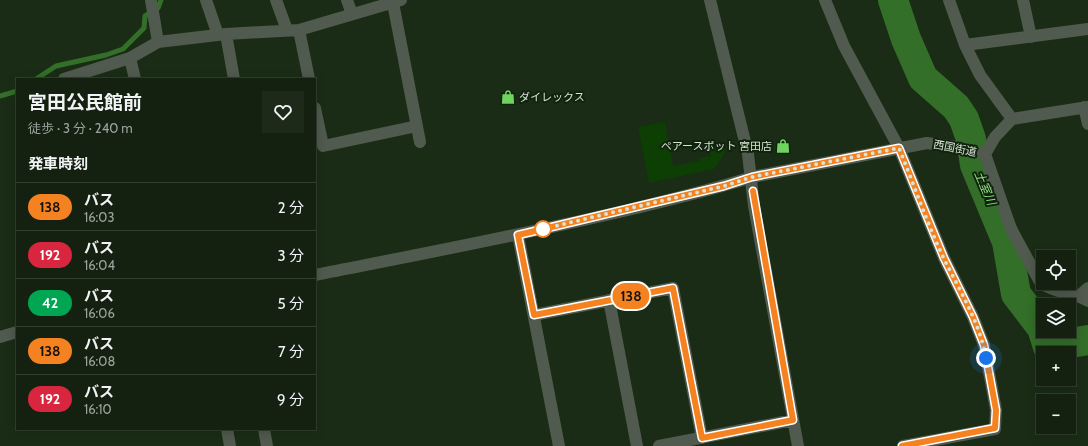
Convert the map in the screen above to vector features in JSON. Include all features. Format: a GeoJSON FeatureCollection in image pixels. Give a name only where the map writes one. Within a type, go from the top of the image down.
{"type":"FeatureCollection","features":[{"type":"Feature","properties":{"kind":"street"},"geometry":{"type":"LineString","coordinates":[[151,0],[158,42]]}},
{"type":"Feature","properties":{"kind":"street"},"geometry":{"type":"LineString","coordinates":[[206,0],[222,34],[234,78]]}},
{"type":"Feature","properties":{"kind":"street"},"geometry":{"type":"LineString","coordinates":[[276,0],[293,30],[309,78]]}},
{"type":"Feature","properties":{"kind":"street"},"geometry":{"type":"LineString","coordinates":[[347,0],[352,14]]}},
{"type":"Feature","properties":{"kind":"street"},"geometry":{"type":"LineString","coordinates":[[710,0],[748,154],[756,214],[798,446]]}},
{"type":"Feature","properties":{"kind":"street"},"geometry":{"type":"LineString","coordinates":[[825,0],[844,46],[899,148],[944,258],[973,317],[984,345],[996,410],[995,428],[902,446]]}},
{"type":"Feature","properties":{"kind":"street"},"geometry":{"type":"LineString","coordinates":[[950,0],[965,45],[980,75],[1012,119]]}},
{"type":"Feature","properties":{"kind":"street"},"geometry":{"type":"LineString","coordinates":[[1022,0],[1031,36]]}},
{"type":"Feature","properties":{"kind":"street"},"geometry":{"type":"LineString","coordinates":[[69,78],[80,76],[130,58],[158,42],[222,34],[293,30],[397,1],[420,142]]}},
{"type":"Feature","properties":{"kind":"street"},"geometry":{"type":"LineString","coordinates":[[965,45],[1088,29]]}},
{"type":"Feature","properties":{"kind":"street"},"geometry":{"type":"LineString","coordinates":[[130,58],[135,78]]}},
{"type":"Feature","properties":{"kind":"street"},"geometry":{"type":"LineString","coordinates":[[985,154],[995,137],[1012,119],[1086,107],[1088,124]]}},
{"type":"Feature","properties":{"kind":"street"},"geometry":{"type":"LineString","coordinates":[[316,113],[323,146],[417,126]]}},
{"type":"Feature","properties":{"kind":"street","name":"西国街道"},"geometry":{"type":"LineString","coordinates":[[316,275],[518,235],[724,186],[752,177],[926,143],[985,154],[1011,229],[1039,280],[1045,286],[1053,290],[1085,295]]}},
{"type":"Feature","properties":{"kind":"street"},"geometry":{"type":"LineString","coordinates":[[518,235],[559,446]]}},
{"type":"Feature","properties":{"kind":"street"},"geometry":{"type":"LineString","coordinates":[[534,315],[673,288],[702,438]]}},
{"type":"Feature","properties":{"kind":"street"},"geometry":{"type":"LineString","coordinates":[[609,300],[637,446]]}},
{"type":"Feature","properties":{"kind":"street"},"geometry":{"type":"LineString","coordinates":[[0,337],[16,332]]}},
{"type":"Feature","properties":{"kind":"street"},"geometry":{"type":"LineString","coordinates":[[659,446],[793,420]]}},
{"type":"Feature","properties":{"kind":"street"},"geometry":{"type":"LineString","coordinates":[[227,430],[230,446]]}},
{"type":"Feature","properties":{"kind":"street"},"geometry":{"type":"LineString","coordinates":[[264,430],[267,446]]}},
{"type":"Feature","properties":{"kind":"green space"},"geometry":{"type":"Polygon","coordinates":[[[665,122],[673,166],[700,161],[699,158],[711,156],[709,147],[723,144],[725,153],[714,169],[649,183],[638,127],[665,122]]]}},
{"type":"Feature","properties":{"kind":"waterway"},"geometry":{"type":"LineString","coordinates":[[38,78],[56,66],[106,55],[123,49],[144,28],[145,16],[158,8],[161,0]]}},
{"type":"Feature","properties":{"kind":"waterway","name":"土室川"},"geometry":{"type":"LineString","coordinates":[[893,0],[906,39],[923,78],[956,107],[964,119],[971,139],[975,165],[1007,242],[1016,294],[1042,328],[1048,347],[1088,340]]}},
{"type":"Feature","properties":{"kind":"waterway"},"geometry":{"type":"LineString","coordinates":[[0,96],[16,91]]}},
{"type":"Feature","properties":{"kind":"bus line","name":"138"},"geometry":{"type":"LineString","coordinates":[[753,191],[754,206],[793,420],[702,438],[673,288],[534,315],[518,235],[604,216],[724,186],[752,177],[899,148],[944,258],[973,317],[984,345],[996,410],[995,428],[902,446]]}},
{"type":"Feature","properties":{"kind":"place","name":"ダイレックス"},"geometry":{"type":"Point","coordinates":[508,97]}},
{"type":"Feature","properties":{"kind":"place","name":"ペアースポット 宮田店"},"geometry":{"type":"Point","coordinates":[783,146]}},
{"type":"Feature","properties":{"kind":"route"},"geometry":{"type":"LineString","coordinates":[[543,229],[604,216],[724,186],[752,177],[899,148],[944,258],[973,317],[984,345],[986,358]]}}]}
